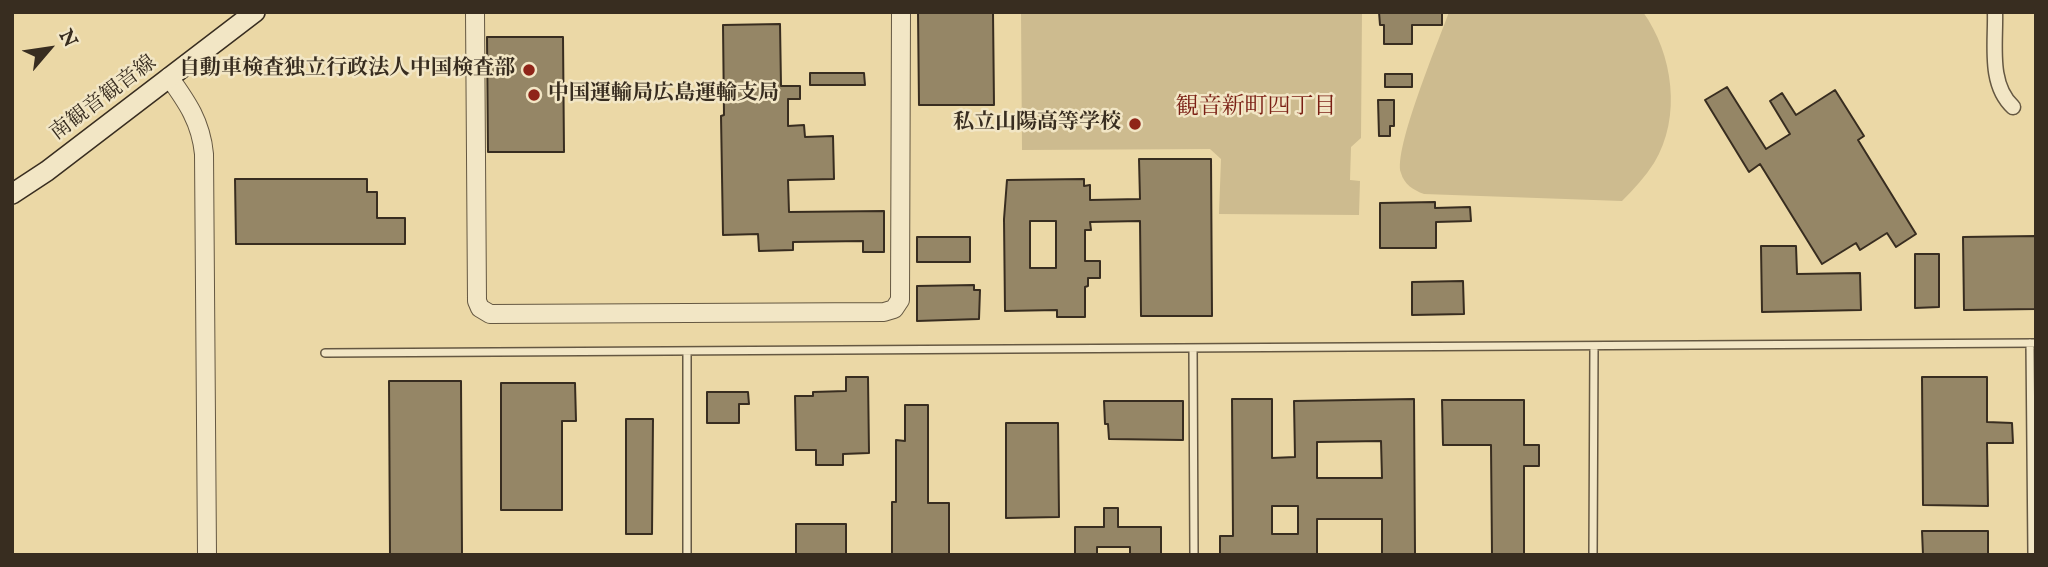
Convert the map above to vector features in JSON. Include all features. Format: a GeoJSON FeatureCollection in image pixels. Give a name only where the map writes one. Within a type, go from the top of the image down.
{"type":"FeatureCollection","features":[{"type":"Feature","properties":{"kind":"main road","name":"南観音観音線"},"geometry":{"type":"LineString","coordinates":[[12,194],[47,171],[255,12]]}},
{"type":"Feature","properties":{"kind":"street"},"geometry":{"type":"LineString","coordinates":[[475,12],[476,294],[480,308],[491,314],[884,312],[894,309],[900,300],[901,12]]}},
{"type":"Feature","properties":{"kind":"street"},"geometry":{"type":"LineString","coordinates":[[1995,12],[1996,79],[2002,93],[2013,107]]}},
{"type":"Feature","properties":{"kind":"street"},"geometry":{"type":"LineString","coordinates":[[169,77],[192,108],[202,135],[204,154],[207,555]]}},
{"type":"Feature","properties":{"kind":"lane"},"geometry":{"type":"LineString","coordinates":[[325,353],[2033,343],[2032,555]]}},
{"type":"Feature","properties":{"kind":"lane"},"geometry":{"type":"LineString","coordinates":[[1593,555],[1594,346]]}},
{"type":"Feature","properties":{"kind":"lane"},"geometry":{"type":"LineString","coordinates":[[1193,348],[1194,555]]}},
{"type":"Feature","properties":{"kind":"lane"},"geometry":{"type":"LineString","coordinates":[[687,351],[687,555]]}},
{"type":"Feature","properties":{"kind":"shaded area"},"geometry":{"type":"Polygon","coordinates":[[[1021,12],[1362,12],[1361,138],[1351,147],[1350,180],[1360,181],[1359,215],[1219,214],[1221,159],[1210,149],[1022,150],[1021,12]]]}},
{"type":"Feature","properties":{"kind":"shaded area"},"geometry":{"type":"Polygon","coordinates":[[[1449,12],[1643,12],[1661,47],[1667,66],[1671,106],[1663,145],[1654,163],[1622,201],[1424,194],[1407,183],[1402,177],[1400,161],[1404,142],[1418,94],[1449,12]]]}},
{"type":"Feature","properties":{"kind":"building"},"geometry":{"type":"Polygon","coordinates":[[[918,12],[993,12],[994,105],[919,105],[918,12]]]}},
{"type":"Feature","properties":{"kind":"building"},"geometry":{"type":"Polygon","coordinates":[[[1379,12],[1442,12],[1442,25],[1412,25],[1412,44],[1384,44],[1384,25],[1380,25],[1379,12]]]}},
{"type":"Feature","properties":{"kind":"building"},"geometry":{"type":"Polygon","coordinates":[[[780,24],[781,86],[800,86],[800,99],[788,99],[788,126],[804,125],[805,137],[833,136],[834,179],[788,180],[789,212],[884,211],[884,252],[863,252],[863,241],[793,242],[793,250],[759,251],[758,234],[723,235],[723,25],[780,24]]]}},
{"type":"Feature","properties":{"kind":"building"},"geometry":{"type":"Polygon","coordinates":[[[487,37],[563,37],[564,152],[488,152],[487,37]]]}},
{"type":"Feature","properties":{"kind":"building"},"geometry":{"type":"Polygon","coordinates":[[[810,73],[864,73],[865,85],[810,85],[810,73]]]}},
{"type":"Feature","properties":{"kind":"building"},"geometry":{"type":"Polygon","coordinates":[[[1385,74],[1412,74],[1412,87],[1385,87],[1385,74]]]}},
{"type":"Feature","properties":{"kind":"building"},"geometry":{"type":"Polygon","coordinates":[[[1727,87],[1766,149],[1790,134],[1770,101],[1782,93],[1796,115],[1835,90],[1864,136],[1858,140],[1916,234],[1896,247],[1887,233],[1860,250],[1856,243],[1822,264],[1760,164],[1749,172],[1705,100],[1727,87]]]}},
{"type":"Feature","properties":{"kind":"building"},"geometry":{"type":"Polygon","coordinates":[[[1378,100],[1394,100],[1394,126],[1390,126],[1390,136],[1379,136],[1378,100]]]}},
{"type":"Feature","properties":{"kind":"building"},"geometry":{"type":"Polygon","coordinates":[[[1139,159],[1211,159],[1212,316],[1141,316],[1140,221],[1090,222],[1091,230],[1085,230],[1085,261],[1100,261],[1100,278],[1088,278],[1088,286],[1085,287],[1085,317],[1057,317],[1057,310],[1005,311],[1004,219],[1007,180],[1084,179],[1084,186],[1090,185],[1090,200],[1140,199],[1139,159]],[[1030,221],[1030,268],[1056,268],[1056,221],[1030,221]]]}},
{"type":"Feature","properties":{"kind":"building"},"geometry":{"type":"Polygon","coordinates":[[[235,179],[367,179],[367,192],[377,192],[377,218],[405,218],[405,244],[236,244],[235,179]]]}},
{"type":"Feature","properties":{"kind":"building"},"geometry":{"type":"Polygon","coordinates":[[[1435,202],[1435,208],[1470,207],[1471,221],[1436,222],[1436,248],[1380,248],[1380,203],[1435,202]]]}},
{"type":"Feature","properties":{"kind":"building"},"geometry":{"type":"Polygon","coordinates":[[[2036,236],[2036,309],[1964,310],[1963,237],[2036,236]]]}},
{"type":"Feature","properties":{"kind":"building"},"geometry":{"type":"Polygon","coordinates":[[[917,237],[970,237],[970,262],[917,262],[917,237]]]}},
{"type":"Feature","properties":{"kind":"building"},"geometry":{"type":"Polygon","coordinates":[[[1761,246],[1796,246],[1797,274],[1860,273],[1861,310],[1762,312],[1761,246]]]}},
{"type":"Feature","properties":{"kind":"building"},"geometry":{"type":"Polygon","coordinates":[[[1915,254],[1939,254],[1939,307],[1915,308],[1915,254]]]}},
{"type":"Feature","properties":{"kind":"building"},"geometry":{"type":"Polygon","coordinates":[[[1463,281],[1464,314],[1412,315],[1412,282],[1463,281]]]}},
{"type":"Feature","properties":{"kind":"building"},"geometry":{"type":"Polygon","coordinates":[[[974,285],[974,290],[980,290],[979,319],[917,321],[917,286],[974,285]]]}},
{"type":"Feature","properties":{"kind":"building"},"geometry":{"type":"Polygon","coordinates":[[[846,377],[868,377],[869,453],[843,454],[843,465],[816,465],[816,450],[796,450],[795,396],[813,396],[813,392],[846,391],[846,377]]]}},
{"type":"Feature","properties":{"kind":"building"},"geometry":{"type":"Polygon","coordinates":[[[1922,377],[1987,377],[1987,422],[2012,423],[2013,443],[1987,443],[1988,506],[1923,505],[1922,377]]]}},
{"type":"Feature","properties":{"kind":"building"},"geometry":{"type":"Polygon","coordinates":[[[389,381],[461,381],[462,555],[390,555],[389,381]]]}},
{"type":"Feature","properties":{"kind":"building"},"geometry":{"type":"Polygon","coordinates":[[[501,383],[575,383],[576,421],[562,421],[562,510],[501,510],[501,383]]]}},
{"type":"Feature","properties":{"kind":"building"},"geometry":{"type":"Polygon","coordinates":[[[707,392],[748,392],[749,404],[739,404],[739,423],[707,423],[707,392]]]}},
{"type":"Feature","properties":{"kind":"building"},"geometry":{"type":"Polygon","coordinates":[[[1232,399],[1272,399],[1272,458],[1295,457],[1294,401],[1414,399],[1415,555],[1382,555],[1382,519],[1317,519],[1317,555],[1220,555],[1220,536],[1233,536],[1232,399]],[[1381,441],[1317,442],[1317,478],[1382,478],[1381,441]],[[1272,506],[1272,534],[1298,534],[1298,506],[1272,506]]]}},
{"type":"Feature","properties":{"kind":"building"},"geometry":{"type":"Polygon","coordinates":[[[1442,400],[1524,400],[1524,445],[1539,445],[1539,466],[1524,466],[1524,555],[1492,555],[1491,445],[1443,445],[1442,400]]]}},
{"type":"Feature","properties":{"kind":"building"},"geometry":{"type":"Polygon","coordinates":[[[1104,401],[1183,401],[1183,440],[1109,439],[1104,401]]]}},
{"type":"Feature","properties":{"kind":"building"},"geometry":{"type":"Polygon","coordinates":[[[905,405],[928,405],[928,503],[949,503],[949,555],[892,555],[892,502],[896,502],[896,440],[905,441],[905,405]]]}},
{"type":"Feature","properties":{"kind":"building"},"geometry":{"type":"Polygon","coordinates":[[[626,419],[653,419],[652,534],[626,534],[626,419]]]}},
{"type":"Feature","properties":{"kind":"building"},"geometry":{"type":"Polygon","coordinates":[[[1006,423],[1058,423],[1059,517],[1006,518],[1006,423]]]}},
{"type":"Feature","properties":{"kind":"building"},"geometry":{"type":"Polygon","coordinates":[[[1104,508],[1118,508],[1118,527],[1161,527],[1161,555],[1130,555],[1130,547],[1097,547],[1097,555],[1075,555],[1075,527],[1104,527],[1104,508]]]}},
{"type":"Feature","properties":{"kind":"building"},"geometry":{"type":"Polygon","coordinates":[[[796,524],[846,524],[846,555],[796,555],[796,524]]]}},
{"type":"Feature","properties":{"kind":"building"},"geometry":{"type":"Polygon","coordinates":[[[1922,531],[1988,531],[1988,555],[1923,555],[1922,531]]]}},
{"type":"Feature","properties":{"kind":"place","name":"自動車検査独立行政法人中国検査部"},"geometry":{"type":"Point","coordinates":[529,70]}},
{"type":"Feature","properties":{"kind":"place","name":"中国運輸局広島運輸支局"},"geometry":{"type":"Point","coordinates":[534,95]}},
{"type":"Feature","properties":{"kind":"place","name":"私立山陽高等学校"},"geometry":{"type":"Point","coordinates":[1135,124]}},
{"type":"Feature","properties":{"kind":"district","name":"観音新町四丁目"},"geometry":{"type":"Point","coordinates":[1256,108]}}]}
